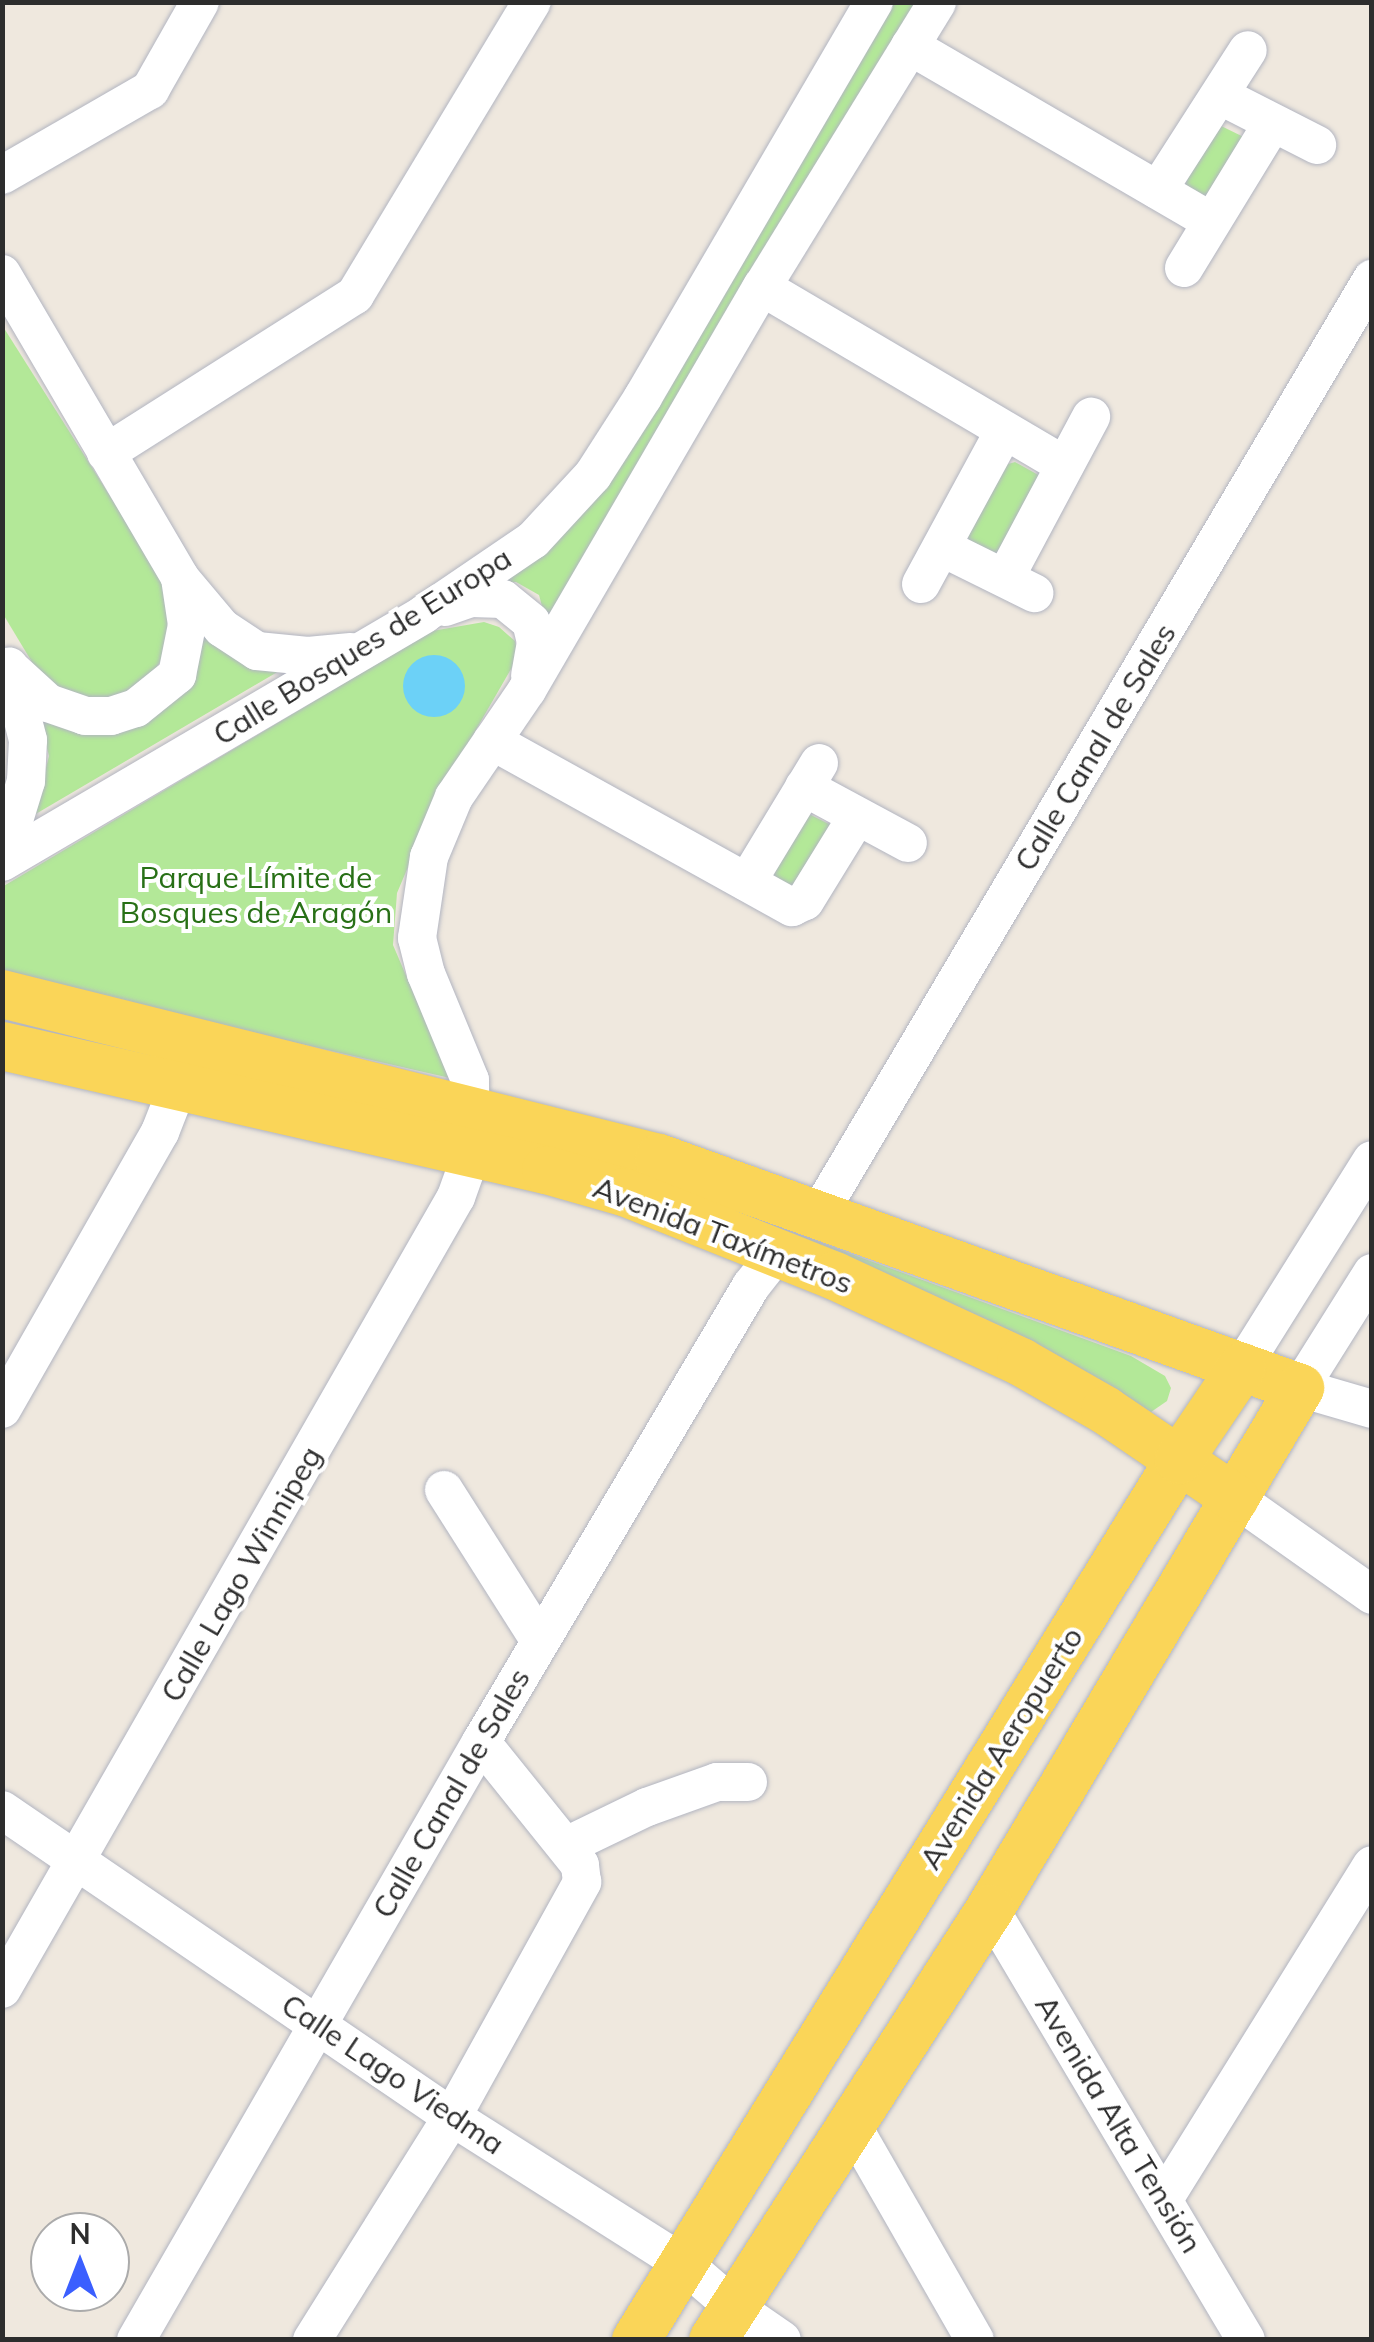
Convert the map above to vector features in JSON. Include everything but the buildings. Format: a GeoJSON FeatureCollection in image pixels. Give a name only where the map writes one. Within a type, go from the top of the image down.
{"type":"FeatureCollection","features":[{"type":"Feature","properties":{"kind":"main road","name":"Avenida Taxímetros"},"geometry":{"type":"LineString","coordinates":[[2,994],[472,1132],[546,1170],[624,1192],[776,1253],[1022,1362],[1106,1410],[1235,1498]]}},
{"type":"Feature","properties":{"kind":"main road","name":"Avenida Taxímetros"},"geometry":{"type":"LineString","coordinates":[[2,1046],[178,1086],[659,1158],[1300,1388]]}},
{"type":"Feature","properties":{"kind":"main road","name":"Avenida Aeropuerto"},"geometry":{"type":"LineString","coordinates":[[636,2340],[1179,1460],[1242,1367]]}},
{"type":"Feature","properties":{"kind":"main road"},"geometry":{"type":"LineString","coordinates":[[724,2323],[990,1909],[1300,1388]]}},
{"type":"Feature","properties":{"kind":"street"},"geometry":{"type":"LineString","coordinates":[[2,175],[150,90],[200,2]]}},
{"type":"Feature","properties":{"kind":"street"},"geometry":{"type":"LineString","coordinates":[[106,452],[356,294],[532,2]]}},
{"type":"Feature","properties":{"kind":"street","name":"Calle Bosques de Europa"},"geometry":{"type":"LineString","coordinates":[[2,862],[424,614],[534,540],[593,476],[874,2]]}},
{"type":"Feature","properties":{"kind":"street"},"geometry":{"type":"LineString","coordinates":[[472,1132],[470,1080],[426,974],[418,923],[429,857],[454,797],[527,690],[762,287],[937,2]]}},
{"type":"Feature","properties":{"kind":"street"},"geometry":{"type":"LineString","coordinates":[[910,46],[1211,221]]}},
{"type":"Feature","properties":{"kind":"street"},"geometry":{"type":"LineString","coordinates":[[1158,190],[1248,50]]}},
{"type":"Feature","properties":{"kind":"street"},"geometry":{"type":"LineString","coordinates":[[1220,96],[1317,146]]}},
{"type":"Feature","properties":{"kind":"street"},"geometry":{"type":"LineString","coordinates":[[1184,268],[1272,124]]}},
{"type":"Feature","properties":{"kind":"street"},"geometry":{"type":"LineString","coordinates":[[2,274],[180,578],[222,628],[258,651],[343,655],[372,645]]}},
{"type":"Feature","properties":{"kind":"street","name":"Calle Canal de Sales"},"geometry":{"type":"LineString","coordinates":[[818,1215],[1372,279]]}},
{"type":"Feature","properties":{"kind":"street"},"geometry":{"type":"LineString","coordinates":[[762,287],[1064,465]]}},
{"type":"Feature","properties":{"kind":"street"},"geometry":{"type":"LineString","coordinates":[[943,548],[1020,586],[1064,465],[1091,417]]}},
{"type":"Feature","properties":{"kind":"street"},"geometry":{"type":"LineString","coordinates":[[921,584],[1004,432]]}},
{"type":"Feature","properties":{"kind":"street"},"geometry":{"type":"LineString","coordinates":[[7,663],[48,703],[85,716],[110,716],[136,708],[177,676],[187,625],[180,578]]}},
{"type":"Feature","properties":{"kind":"street"},"geometry":{"type":"LineString","coordinates":[[424,614],[470,598],[504,599],[531,622],[534,632],[536,642],[527,690]]}},
{"type":"Feature","properties":{"kind":"street"},"geometry":{"type":"LineString","coordinates":[[2,840],[16,817],[26,781],[28,740],[7,663]]}},
{"type":"Feature","properties":{"kind":"street"},"geometry":{"type":"LineString","coordinates":[[492,741],[798,907],[856,818]]}},
{"type":"Feature","properties":{"kind":"street"},"geometry":{"type":"LineString","coordinates":[[747,882],[812,775],[856,818],[908,843]]}},
{"type":"Feature","properties":{"kind":"street"},"geometry":{"type":"LineString","coordinates":[[2,1409],[160,1132],[178,1086]]}},
{"type":"Feature","properties":{"kind":"street","name":"Calle Lago Winnipeg"},"geometry":{"type":"LineString","coordinates":[[2,1989],[456,1197],[472,1132]]}},
{"type":"Feature","properties":{"kind":"street","name":"Avenida Aeropuerto"},"geometry":{"type":"LineString","coordinates":[[1242,1367],[1372,1160]]}},
{"type":"Feature","properties":{"kind":"street","name":"Calle Canal de Sales"},"geometry":{"type":"LineString","coordinates":[[136,2340],[480,1742],[751,1286],[776,1253]]}},
{"type":"Feature","properties":{"kind":"street"},"geometry":{"type":"LineString","coordinates":[[1300,1388],[1372,1273]]}},
{"type":"Feature","properties":{"kind":"street","name":"Avenida Taxímetros"},"geometry":{"type":"LineString","coordinates":[[1300,1388],[1372,1409]]}},
{"type":"Feature","properties":{"kind":"street"},"geometry":{"type":"LineString","coordinates":[[444,1490],[540,1641]]}},
{"type":"Feature","properties":{"kind":"street","name":"Avenida Taxímetros"},"geometry":{"type":"LineString","coordinates":[[1235,1498],[1372,1596]]}},
{"type":"Feature","properties":{"kind":"street"},"geometry":{"type":"LineString","coordinates":[[480,1742],[574,1860]]}},
{"type":"Feature","properties":{"kind":"street"},"geometry":{"type":"LineString","coordinates":[[312,2340],[452,2118],[574,1860],[647,1807],[717,1782],[748,1782]]}},
{"type":"Feature","properties":{"kind":"street","name":"Calle Lago Viedma"},"geometry":{"type":"LineString","coordinates":[[2,1810],[319,2023],[452,2118],[684,2264],[724,2323],[782,2340]]}},
{"type":"Feature","properties":{"kind":"street"},"geometry":{"type":"LineString","coordinates":[[1164,2198],[1372,1866]]}},
{"type":"Feature","properties":{"kind":"street","name":"Avenida Alta Tensión"},"geometry":{"type":"LineString","coordinates":[[990,1909],[1246,2340]]}},
{"type":"Feature","properties":{"kind":"street"},"geometry":{"type":"LineString","coordinates":[[850,2122],[975,2340]]}},
{"type":"Feature","properties":{"kind":"green space"},"geometry":{"type":"Polygon","coordinates":[[[889,3],[919,3],[546,621],[539,595],[516,582],[502,582],[889,3]]]}},
{"type":"Feature","properties":{"kind":"green space"},"geometry":{"type":"Polygon","coordinates":[[[1215,123],[1248,139],[1213,211],[1180,195],[1215,123]]]}},
{"type":"Feature","properties":{"kind":"green space"},"geometry":{"type":"Polygon","coordinates":[[[2,325],[172,594],[168,648],[151,677],[128,696],[98,704],[47,687],[3,614],[2,325]]]}},
{"type":"Feature","properties":{"kind":"green space"},"geometry":{"type":"Polygon","coordinates":[[[1015,462],[1042,477],[997,558],[970,545],[963,521],[991,469],[1015,462]]]}},
{"type":"Feature","properties":{"kind":"green space","name":"Parque Límite de Bosques de Aragón"},"geometry":{"type":"Polygon","coordinates":[[[484,622],[499,627],[515,641],[518,657],[439,794],[397,893],[393,945],[450,1078],[3,976],[2,887],[432,631],[484,622]]]}},
{"type":"Feature","properties":{"kind":"green space"},"geometry":{"type":"Polygon","coordinates":[[[205,625],[291,664],[34,815],[49,756],[38,713],[119,724],[205,625]]]}},
{"type":"Feature","properties":{"kind":"green space"},"geometry":{"type":"Polygon","coordinates":[[[809,814],[831,825],[789,894],[772,886],[772,864],[809,814]]]}},
{"type":"Feature","properties":{"kind":"green space"},"geometry":{"type":"Polygon","coordinates":[[[577,1154],[1131,1356],[1165,1376],[1171,1388],[1167,1401],[1151,1412],[1074,1367],[577,1154]]]}},
{"type":"Feature","properties":{"kind":"water"},"geometry":{"type":"Polygon","coordinates":[[[434,655],[456,664],[465,686],[456,708],[434,717],[412,708],[403,686],[412,664],[434,655]]]}}]}
